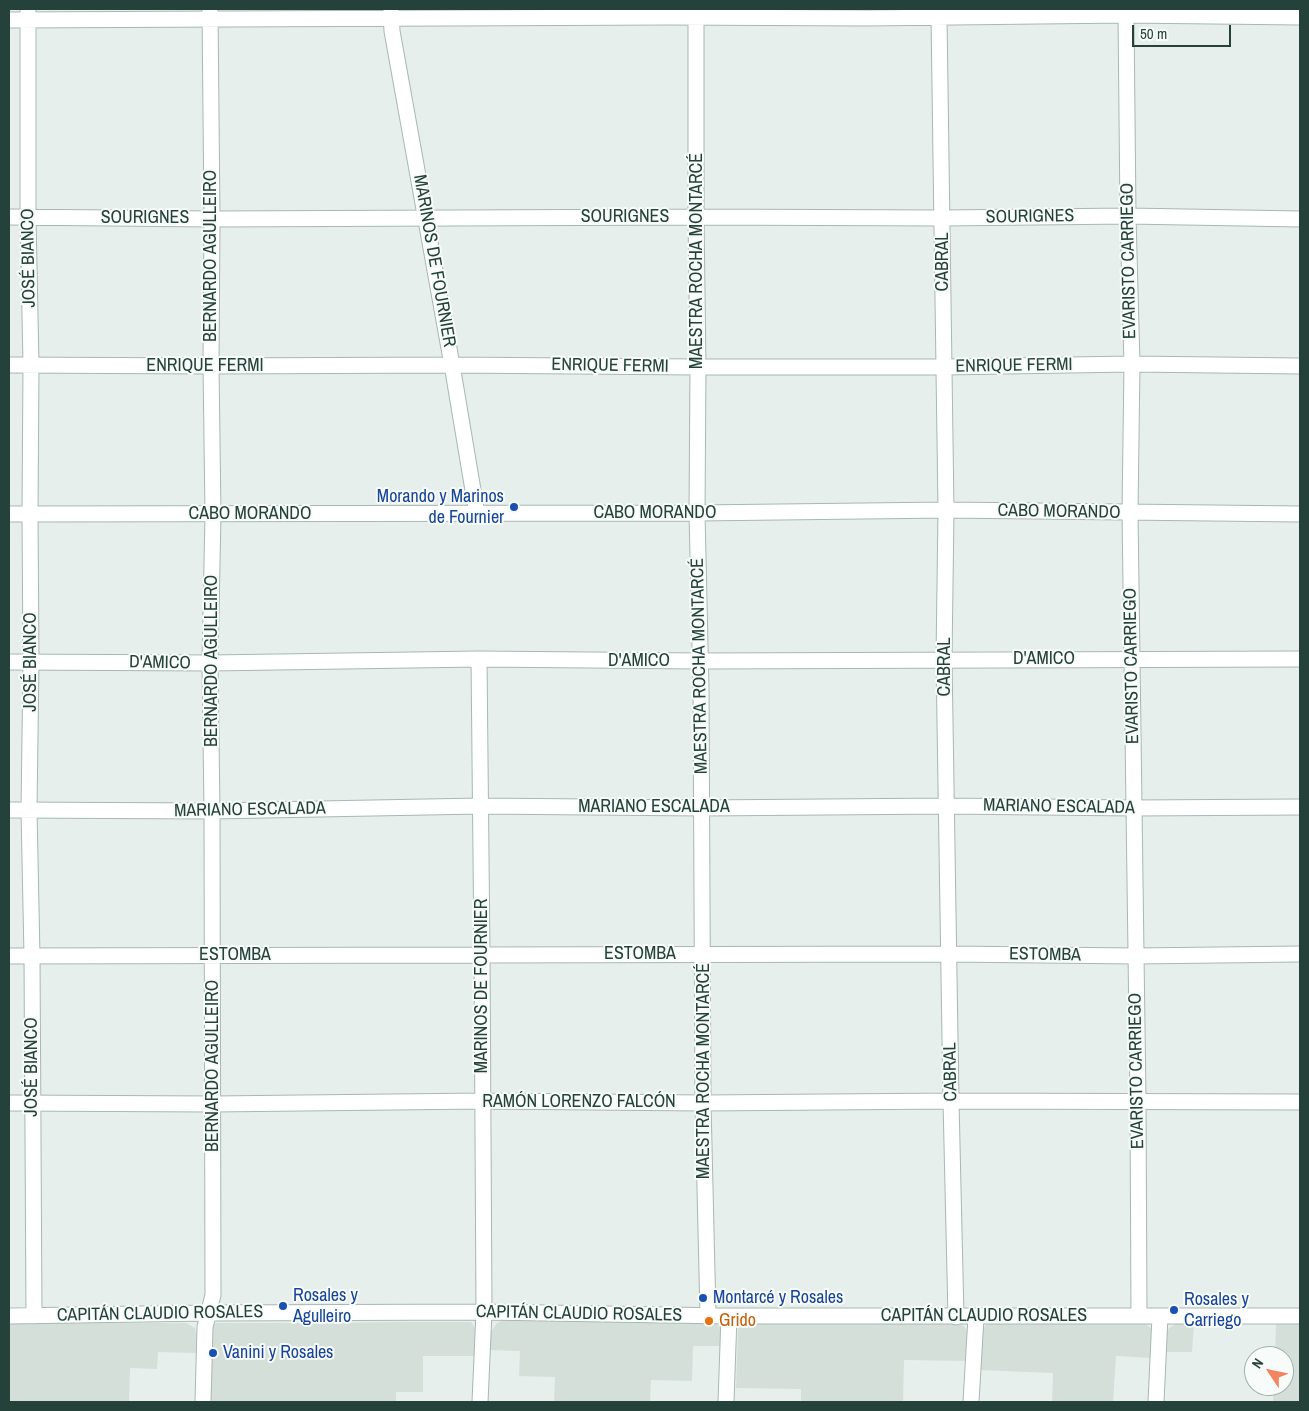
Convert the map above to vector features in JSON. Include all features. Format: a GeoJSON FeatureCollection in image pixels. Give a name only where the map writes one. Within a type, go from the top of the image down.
{"type":"FeatureCollection","features":[{"type":"Feature","properties":{"kind":"street"},"geometry":{"type":"LineString","coordinates":[[9,20],[28,14],[669,13],[696,18],[867,14],[939,17],[1118,13],[1260,13],[1300,16]]}},
{"type":"Feature","properties":{"kind":"street","name":"EVARISTO CARRIEGO"},"geometry":{"type":"LineString","coordinates":[[1118,13],[1128,216],[1132,364],[1130,512],[1138,1102],[1138,1316]]}},
{"type":"Feature","properties":{"kind":"street","name":"JOSÉ BIANCO"},"geometry":{"type":"LineString","coordinates":[[28,14],[28,217],[31,364],[30,810],[34,1316]]}},
{"type":"Feature","properties":{"kind":"street","name":"BERNARDO AGULLEIRO"},"geometry":{"type":"LineString","coordinates":[[203,1402],[205,1327],[213,1295],[210,663],[213,514],[210,14]]}},
{"type":"Feature","properties":{"kind":"street","name":"MARINOS DE FOURNIER"},"geometry":{"type":"LineString","coordinates":[[391,14],[392,31],[477,514]]}},
{"type":"Feature","properties":{"kind":"street","name":"CABRAL"},"geometry":{"type":"LineString","coordinates":[[939,17],[946,510],[944,659],[956,1317]]}},
{"type":"Feature","properties":{"kind":"street","name":"MAESTRA ROCHA MONTARCÉ"},"geometry":{"type":"LineString","coordinates":[[696,18],[697,513],[702,808],[703,1103],[708,1315]]}},
{"type":"Feature","properties":{"kind":"street","name":"SOURIGNES"},"geometry":{"type":"LineString","coordinates":[[9,217],[212,219],[1128,216],[1300,219]]}},
{"type":"Feature","properties":{"kind":"street","name":"ENRIQUE FERMI"},"geometry":{"type":"LineString","coordinates":[[9,365],[944,367],[1132,364],[1300,366]]}},
{"type":"Feature","properties":{"kind":"street","name":"CABO MORANDO"},"geometry":{"type":"LineString","coordinates":[[9,514],[477,514],[946,510],[1300,514]]}},
{"type":"Feature","properties":{"kind":"street","name":"MARINOS DE FOURNIER"},"geometry":{"type":"LineString","coordinates":[[478,659],[484,1312],[480,1402]]}},
{"type":"Feature","properties":{"kind":"street","name":"D'AMICO"},"geometry":{"type":"LineString","coordinates":[[9,662],[210,663],[478,659],[700,661],[1300,659]]}},
{"type":"Feature","properties":{"kind":"street","name":"MARIANO ESCALADA"},"geometry":{"type":"LineString","coordinates":[[9,810],[212,811],[480,806],[702,808],[947,806],[1300,807]]}},
{"type":"Feature","properties":{"kind":"street","name":"ESTOMBA"},"geometry":{"type":"LineString","coordinates":[[9,956],[949,954],[1136,956],[1300,954]]}},
{"type":"Feature","properties":{"kind":"street","name":"RAMÓN LORENZO FALCÓN"},"geometry":{"type":"LineString","coordinates":[[9,1103],[213,1104],[482,1101],[703,1103],[951,1101],[1300,1102]]}},
{"type":"Feature","properties":{"kind":"street","name":"CAPITÁN CLAUDIO ROSALES"},"geometry":{"type":"LineString","coordinates":[[9,1316],[484,1312],[729,1316],[1300,1316]]}},
{"type":"Feature","properties":{"kind":"street"},"geometry":{"type":"LineString","coordinates":[[726,1402],[729,1316]]}},
{"type":"Feature","properties":{"kind":"street"},"geometry":{"type":"LineString","coordinates":[[1156,1402],[1160,1316]]}},
{"type":"Feature","properties":{"kind":"street"},"geometry":{"type":"LineString","coordinates":[[972,1402],[976,1317]]}},
{"type":"Feature","properties":{"kind":"shaded area"},"geometry":{"type":"Polygon","coordinates":[[[502,1321],[714,1322],[722,1330],[721,1346],[693,1346],[692,1381],[651,1380],[650,1402],[554,1402],[555,1377],[519,1376],[520,1351],[488,1350],[489,1335],[497,1323],[502,1321]]]}},
{"type":"Feature","properties":{"kind":"shaded area"},"geometry":{"type":"Polygon","coordinates":[[[471,1322],[477,1331],[478,1356],[423,1356],[423,1392],[396,1392],[396,1402],[209,1402],[211,1327],[215,1323],[471,1322]]]}},
{"type":"Feature","properties":{"kind":"shaded area"},"geometry":{"type":"Polygon","coordinates":[[[9,1323],[186,1323],[195,1328],[196,1353],[158,1352],[157,1369],[130,1368],[129,1402],[9,1402],[9,1323]]]}},
{"type":"Feature","properties":{"kind":"shaded area"},"geometry":{"type":"Polygon","coordinates":[[[743,1323],[956,1323],[964,1326],[968,1332],[968,1361],[904,1360],[903,1402],[801,1402],[801,1389],[736,1388],[738,1329],[743,1323]]]}},
{"type":"Feature","properties":{"kind":"shaded area"},"geometry":{"type":"Polygon","coordinates":[[[1144,1323],[1152,1329],[1151,1358],[1116,1356],[1113,1402],[1052,1402],[1053,1373],[979,1370],[983,1328],[987,1324],[1144,1323]]]}},
{"type":"Feature","properties":{"kind":"shaded area"},"geometry":{"type":"Polygon","coordinates":[[[1176,1324],[1194,1324],[1192,1352],[1166,1352],[1167,1332],[1169,1328],[1176,1324]]]}},
{"type":"Feature","properties":{"kind":"shaded area"},"geometry":{"type":"Polygon","coordinates":[[[1276,1324],[1300,1324],[1300,1402],[1273,1402],[1273,1396],[1294,1396],[1294,1346],[1275,1346],[1276,1324]]]}},
{"type":"Feature","properties":{"kind":"place","name":"Morando y Marinos de Fournier"},"geometry":{"type":"Point","coordinates":[514,507]}},
{"type":"Feature","properties":{"kind":"place","name":"Montarcé y Rosales"},"geometry":{"type":"Point","coordinates":[703,1298]}},
{"type":"Feature","properties":{"kind":"place","name":"Rosales y Agulleiro"},"geometry":{"type":"Point","coordinates":[283,1306]}},
{"type":"Feature","properties":{"kind":"place","name":"Rosales y Carriego"},"geometry":{"type":"Point","coordinates":[1174,1310]}},
{"type":"Feature","properties":{"kind":"place","name":"Grido"},"geometry":{"type":"Point","coordinates":[709,1321]}},
{"type":"Feature","properties":{"kind":"place","name":"Vanini y Rosales"},"geometry":{"type":"Point","coordinates":[213,1353]}}]}
